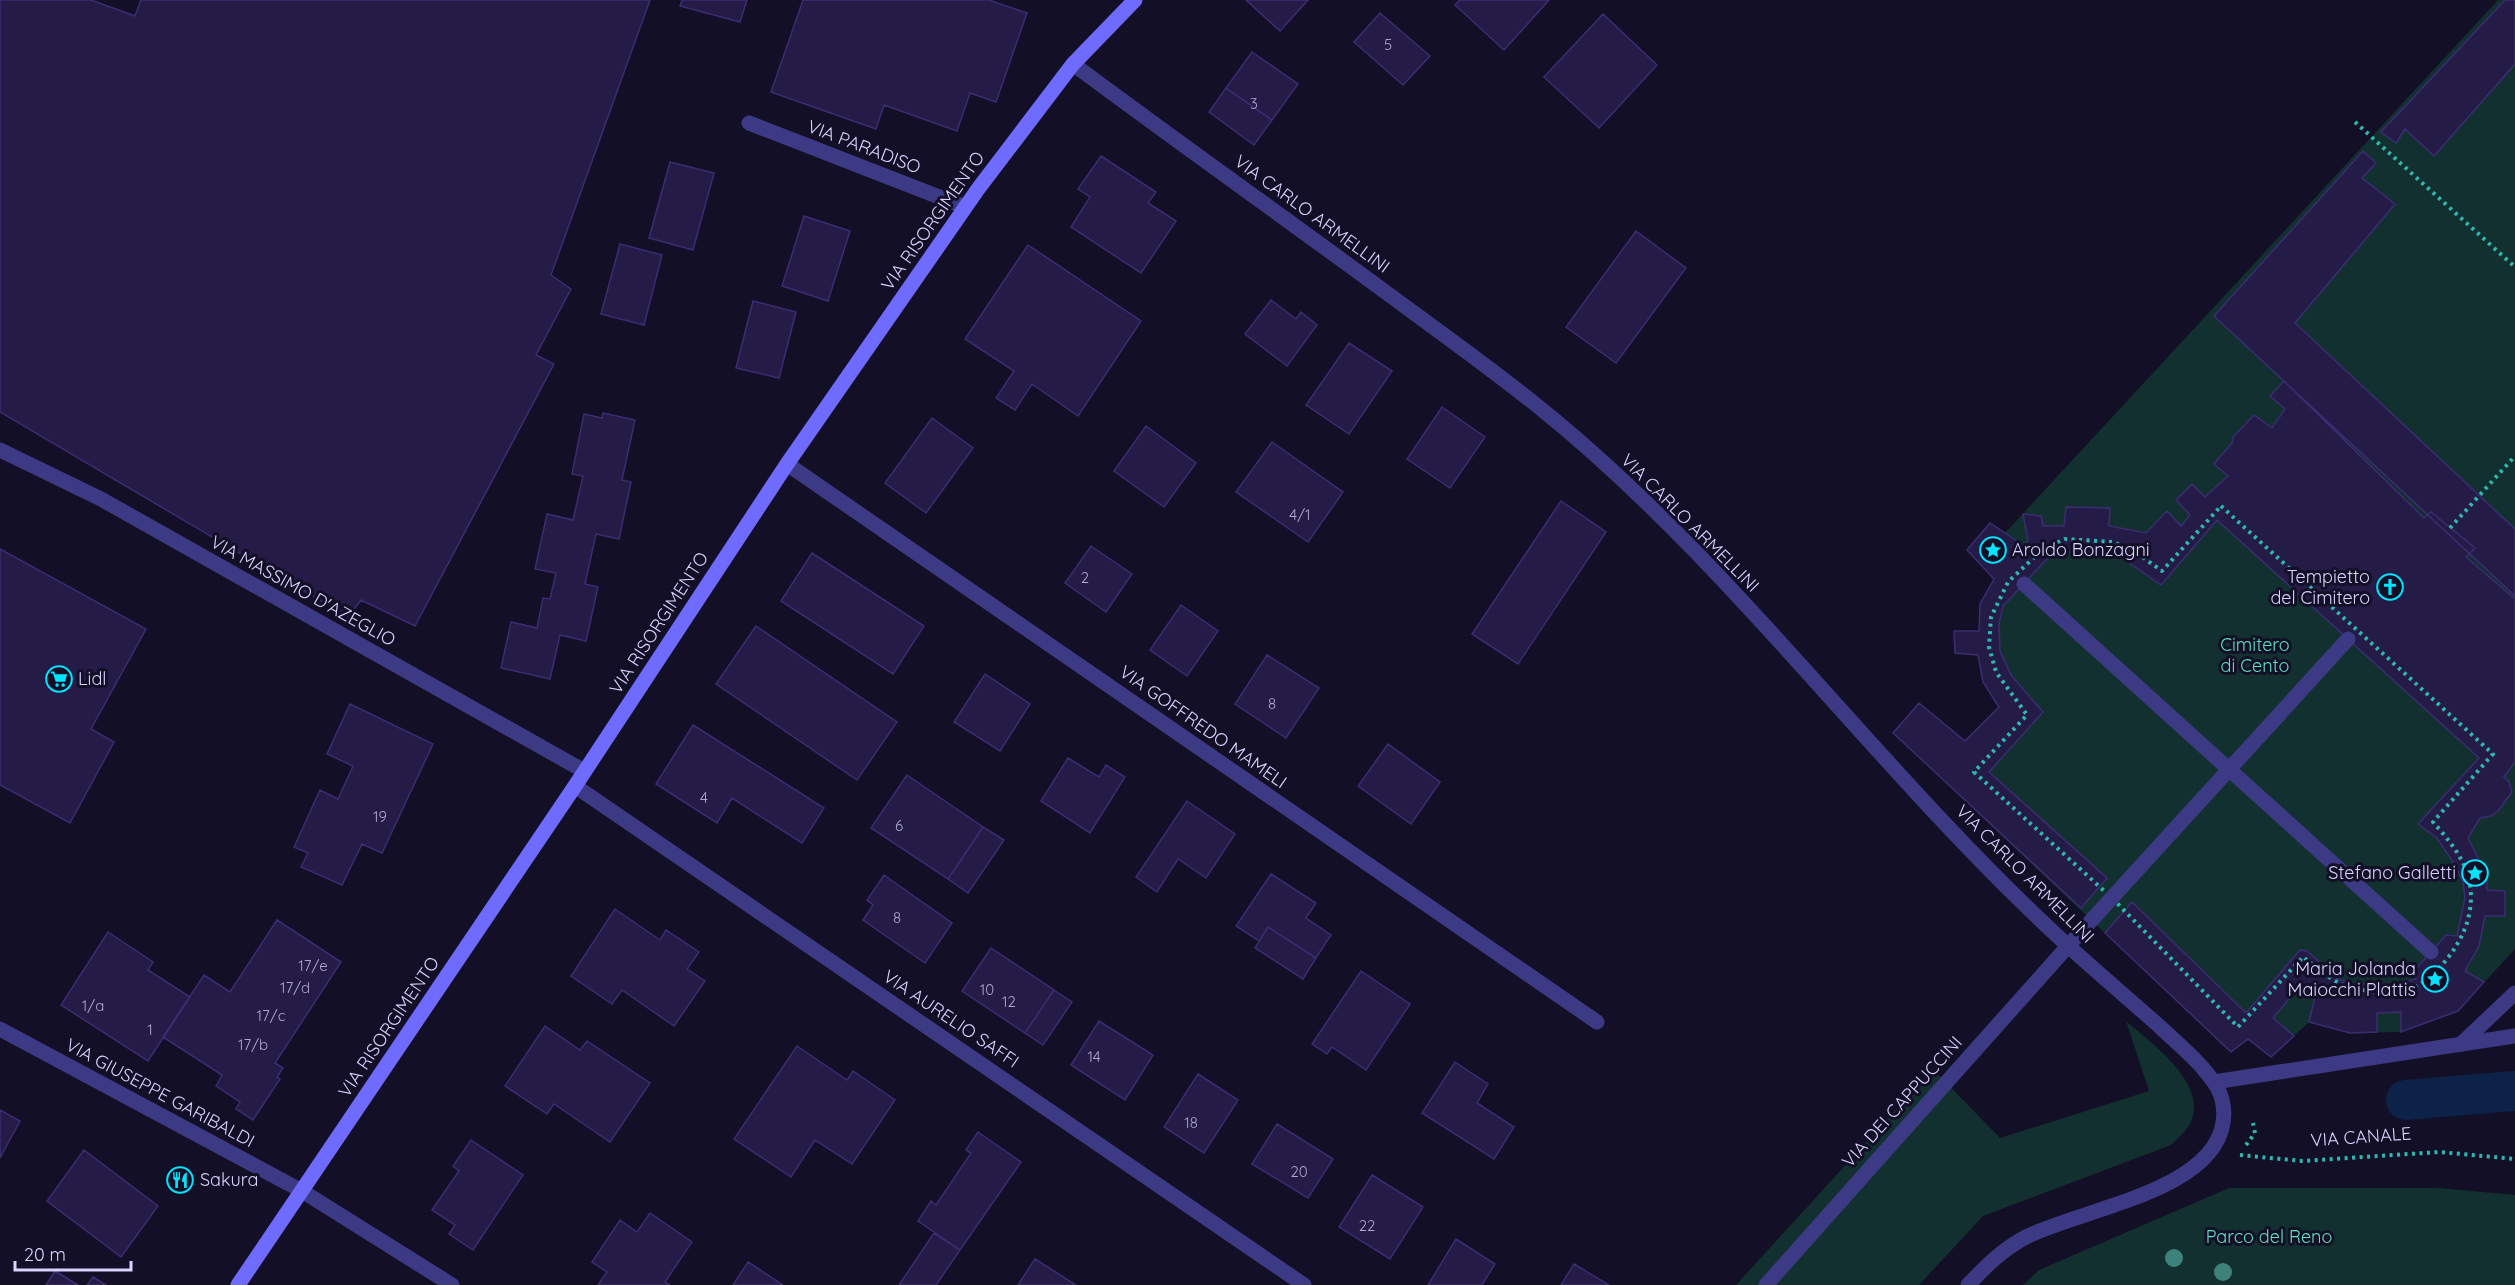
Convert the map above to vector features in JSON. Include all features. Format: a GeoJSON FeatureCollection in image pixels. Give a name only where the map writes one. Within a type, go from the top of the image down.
{"type":"FeatureCollection","features":[{"type":"Feature","properties":{"kind":"street","name":"VIA RISORGIMENTO"},"geometry":{"type":"LineString","coordinates":[[238,1285],[575,786],[787,464],[965,207],[1073,64],[1135,0]]}},
{"type":"Feature","properties":{"kind":"street","name":"VIA CARLO ARMELLINI"},"geometry":{"type":"LineString","coordinates":[[1073,64],[1484,365],[1582,444],[1716,573],[1957,836],[2068,946],[2170,1037],[2214,1082]]}},
{"type":"Feature","properties":{"kind":"street","name":"VIA PARADISO"},"geometry":{"type":"LineString","coordinates":[[749,123],[965,207]]}},
{"type":"Feature","properties":{"kind":"street","name":"VIA MASSIMO D'AZEGLIO"},"geometry":{"type":"LineString","coordinates":[[0,450],[101,499],[584,771]]}},
{"type":"Feature","properties":{"kind":"street","name":"VIA GOFFREDO MAMELI"},"geometry":{"type":"LineString","coordinates":[[787,464],[1597,1022]]}},
{"type":"Feature","properties":{"kind":"street"},"geometry":{"type":"LineString","coordinates":[[2024,584],[2431,952]]}},
{"type":"Feature","properties":{"kind":"street","name":"VIA DEI CAPPUCCINI"},"geometry":{"type":"LineString","coordinates":[[1766,1285],[2068,946],[2348,639]]}},
{"type":"Feature","properties":{"kind":"street","name":"VIA AURELIO SAFFI"},"geometry":{"type":"LineString","coordinates":[[575,786],[1304,1285]]}},
{"type":"Feature","properties":{"kind":"street"},"geometry":{"type":"LineString","coordinates":[[2461,1044],[2515,993]]}},
{"type":"Feature","properties":{"kind":"street","name":"VIA GIUSEPPE GARIBALDI"},"geometry":{"type":"LineString","coordinates":[[0,1029],[302,1191],[452,1285]]}},
{"type":"Feature","properties":{"kind":"street"},"geometry":{"type":"LineString","coordinates":[[1968,1285],[1993,1259],[2032,1234],[2170,1183],[2198,1166],[2219,1139],[2224,1112],[2223,1099],[2214,1082],[2515,1036]]}},
{"type":"Feature","properties":{"kind":"path"},"geometry":{"type":"LineString","coordinates":[[2355,122],[2515,267]]}},
{"type":"Feature","properties":{"kind":"path"},"geometry":{"type":"LineString","coordinates":[[2450,528],[2515,456]]}},
{"type":"Feature","properties":{"kind":"path","name":"VIA CANALE"},"geometry":{"type":"LineString","coordinates":[[2210,1153],[2302,1161],[2440,1152],[2515,1159]]}},
{"type":"Feature","properties":{"kind":"green space","name":"Cimitero di Cento"},"geometry":{"type":"Polygon","coordinates":[[[2498,0],[2515,0],[2515,949],[2458,1011],[2401,1032],[2350,1033],[2309,1022],[2271,1057],[2248,1040],[2231,1052],[1893,733],[1919,703],[1965,741],[1999,707],[1983,682],[1978,655],[1955,653],[1954,631],[1979,631],[1980,604],[1994,579],[1967,550],[1990,523],[2005,533],[2498,0]]]}},
{"type":"Feature","properties":{"kind":"green space"},"geometry":{"type":"Polygon","coordinates":[[[2126,1021],[2175,1066],[2192,1094],[2194,1109],[2190,1124],[2171,1145],[1983,1216],[1919,1285],[1736,1285],[1933,1069],[2000,1138],[2149,1091],[2126,1021]]]}},
{"type":"Feature","properties":{"kind":"green space","name":"Parco del Reno"},"geometry":{"type":"Polygon","coordinates":[[[2229,1188],[2439,1188],[2515,1195],[2515,1285],[2023,1285],[2039,1270],[2229,1188]]]}},
{"type":"Feature","properties":{"kind":"building"},"geometry":{"type":"Polygon","coordinates":[[[0,0],[91,0],[135,16],[141,0],[650,0],[551,275],[571,289],[536,355],[554,364],[415,626],[361,600],[348,617],[0,412],[0,0]]]}},
{"type":"Feature","properties":{"kind":"building"},"geometry":{"type":"Polygon","coordinates":[[[682,0],[747,0],[740,22],[680,6],[682,0]]]}},
{"type":"Feature","properties":{"kind":"building"},"geometry":{"type":"Polygon","coordinates":[[[803,0],[989,0],[1027,13],[996,102],[970,93],[957,131],[884,105],[876,129],[771,92],[803,0]]]}},
{"type":"Feature","properties":{"kind":"building"},"geometry":{"type":"Polygon","coordinates":[[[1246,0],[1308,0],[1280,31],[1246,0]]]}},
{"type":"Feature","properties":{"kind":"building"},"geometry":{"type":"Polygon","coordinates":[[[1460,0],[1549,0],[1504,50],[1455,5],[1460,0]]]}},
{"type":"Feature","properties":{"kind":"building"},"geometry":{"type":"Polygon","coordinates":[[[2505,0],[2515,0],[2515,64],[2434,156],[2405,129],[2396,143],[2381,132],[2505,0]]]}},
{"type":"Feature","properties":{"kind":"building"},"geometry":{"type":"Polygon","coordinates":[[[1380,13],[1430,56],[1403,85],[1354,42],[1380,13]]]}},
{"type":"Feature","properties":{"kind":"building"},"geometry":{"type":"Polygon","coordinates":[[[1603,14],[1657,65],[1599,128],[1544,77],[1603,14]]]}},
{"type":"Feature","properties":{"kind":"building"},"geometry":{"type":"Polygon","coordinates":[[[1252,52],[1298,84],[1272,120],[1226,88],[1252,52]]]}},
{"type":"Feature","properties":{"kind":"building"},"geometry":{"type":"Polygon","coordinates":[[[1226,88],[1272,120],[1254,145],[1209,112],[1226,88]]]}},
{"type":"Feature","properties":{"kind":"building"},"geometry":{"type":"Polygon","coordinates":[[[2363,151],[2376,163],[2362,178],[2395,204],[2295,323],[2515,529],[2515,596],[2214,316],[2363,151]]]}},
{"type":"Feature","properties":{"kind":"building"},"geometry":{"type":"Polygon","coordinates":[[[1101,156],[1156,192],[1148,203],[1176,221],[1141,273],[1071,227],[1090,197],[1078,189],[1101,156]]]}},
{"type":"Feature","properties":{"kind":"building"},"geometry":{"type":"Polygon","coordinates":[[[670,162],[714,173],[693,250],[649,238],[670,162]]]}},
{"type":"Feature","properties":{"kind":"building"},"geometry":{"type":"Polygon","coordinates":[[[804,216],[850,231],[828,301],[782,286],[804,216]]]}},
{"type":"Feature","properties":{"kind":"building"},"geometry":{"type":"Polygon","coordinates":[[[1636,231],[1686,268],[1616,363],[1566,327],[1636,231]]]}},
{"type":"Feature","properties":{"kind":"building"},"geometry":{"type":"Polygon","coordinates":[[[620,244],[662,255],[644,325],[601,314],[620,244]]]}},
{"type":"Feature","properties":{"kind":"building"},"geometry":{"type":"Polygon","coordinates":[[[1028,245],[1141,321],[1078,416],[1032,384],[1015,410],[996,398],[1014,371],[965,339],[1028,245]]]}},
{"type":"Feature","properties":{"kind":"building"},"geometry":{"type":"Polygon","coordinates":[[[1271,300],[1296,319],[1301,312],[1317,325],[1287,366],[1245,334],[1271,300]]]}},
{"type":"Feature","properties":{"kind":"building"},"geometry":{"type":"Polygon","coordinates":[[[753,301],[796,312],[779,378],[736,368],[753,301]]]}},
{"type":"Feature","properties":{"kind":"building"},"geometry":{"type":"Polygon","coordinates":[[[1349,343],[1392,371],[1349,434],[1306,405],[1349,343]]]}},
{"type":"Feature","properties":{"kind":"building"},"geometry":{"type":"Polygon","coordinates":[[[2284,381],[2424,518],[2431,512],[2475,548],[2466,557],[2515,599],[2515,762],[2504,777],[2509,782],[2512,792],[2498,811],[2491,816],[2480,818],[2468,838],[2486,874],[2487,890],[2505,891],[2505,916],[2485,916],[2479,946],[2465,971],[2484,982],[2458,1011],[2401,1032],[2401,1012],[2377,1013],[2377,1032],[2350,1033],[2309,1022],[2316,993],[2301,985],[2273,1018],[2294,1036],[2271,1057],[2248,1039],[2231,1052],[2105,933],[2132,902],[2246,1013],[2300,950],[2307,951],[2338,979],[2355,984],[2398,984],[2416,979],[2416,969],[2446,935],[2457,936],[2465,898],[2463,882],[2455,865],[2437,838],[2418,824],[2479,758],[2217,520],[2161,585],[2115,553],[2077,551],[2055,554],[2045,561],[2003,606],[1999,624],[2000,651],[2011,675],[2043,712],[1989,772],[2107,878],[2081,908],[1893,733],[1919,703],[1965,741],[1999,707],[1983,682],[1978,655],[1955,653],[1954,631],[1979,631],[1980,604],[1994,579],[1967,550],[1990,523],[2023,545],[2028,541],[2023,514],[2041,516],[2043,526],[2064,526],[2066,507],[2110,508],[2109,526],[2146,533],[2167,511],[2181,526],[2190,515],[2176,500],[2192,484],[2205,497],[2228,476],[2214,464],[2232,443],[2233,437],[2254,415],[2272,428],[2285,409],[2270,396],[2284,381]]]}},
{"type":"Feature","properties":{"kind":"building"},"geometry":{"type":"Polygon","coordinates":[[[1442,407],[1485,437],[1450,488],[1407,459],[1442,407]]]}},
{"type":"Feature","properties":{"kind":"building"},"geometry":{"type":"Polygon","coordinates":[[[603,413],[635,420],[622,480],[631,482],[619,539],[596,534],[585,584],[598,587],[586,641],[560,635],[550,679],[501,668],[511,622],[537,628],[543,598],[550,599],[556,573],[535,569],[547,514],[573,520],[583,476],[572,474],[584,414],[602,418],[603,413]]]}},
{"type":"Feature","properties":{"kind":"building"},"geometry":{"type":"Polygon","coordinates":[[[932,418],[973,448],[926,513],[885,483],[932,418]]]}},
{"type":"Feature","properties":{"kind":"building"},"geometry":{"type":"Polygon","coordinates":[[[1146,426],[1196,463],[1164,507],[1114,471],[1146,426]]]}},
{"type":"Feature","properties":{"kind":"building"},"geometry":{"type":"Polygon","coordinates":[[[1272,442],[1343,492],[1308,542],[1236,492],[1272,442]]]}},
{"type":"Feature","properties":{"kind":"building"},"geometry":{"type":"Polygon","coordinates":[[[1561,501],[1606,532],[1518,664],[1472,634],[1561,501]]]}},
{"type":"Feature","properties":{"kind":"building"},"geometry":{"type":"Polygon","coordinates":[[[1091,546],[1132,574],[1106,612],[1065,583],[1091,546]]]}},
{"type":"Feature","properties":{"kind":"building","name":"Lidl"},"geometry":{"type":"Polygon","coordinates":[[[0,549],[146,629],[91,729],[114,742],[70,823],[0,785],[0,549]]]}},
{"type":"Feature","properties":{"kind":"building"},"geometry":{"type":"Polygon","coordinates":[[[812,553],[924,626],[893,674],[781,601],[812,553]]]}},
{"type":"Feature","properties":{"kind":"building"},"geometry":{"type":"Polygon","coordinates":[[[1181,605],[1218,631],[1187,676],[1150,650],[1181,605]]]}},
{"type":"Feature","properties":{"kind":"building"},"geometry":{"type":"Polygon","coordinates":[[[756,626],[897,722],[857,780],[716,684],[756,626]]]}},
{"type":"Feature","properties":{"kind":"building"},"geometry":{"type":"Polygon","coordinates":[[[1267,655],[1319,688],[1286,738],[1235,704],[1267,655]]]}},
{"type":"Feature","properties":{"kind":"building"},"geometry":{"type":"Polygon","coordinates":[[[985,674],[1030,704],[1000,751],[954,722],[985,674]]]}},
{"type":"Feature","properties":{"kind":"building"},"geometry":{"type":"Polygon","coordinates":[[[350,704],[433,744],[382,853],[362,844],[342,885],[301,867],[308,853],[294,847],[320,790],[338,799],[353,766],[327,754],[350,704]]]}},
{"type":"Feature","properties":{"kind":"building"},"geometry":{"type":"Polygon","coordinates":[[[693,725],[824,808],[802,843],[732,798],[717,823],[656,784],[693,725]]]}},
{"type":"Feature","properties":{"kind":"building"},"geometry":{"type":"Polygon","coordinates":[[[1388,744],[1440,782],[1411,824],[1358,786],[1388,744]]]}},
{"type":"Feature","properties":{"kind":"building"},"geometry":{"type":"Polygon","coordinates":[[[1068,758],[1099,777],[1106,765],[1125,777],[1090,833],[1041,801],[1068,758]]]}},
{"type":"Feature","properties":{"kind":"building"},"geometry":{"type":"Polygon","coordinates":[[[907,775],[983,827],[948,879],[871,828],[907,775]]]}},
{"type":"Feature","properties":{"kind":"building"},"geometry":{"type":"Polygon","coordinates":[[[1187,801],[1235,834],[1206,878],[1178,859],[1157,892],[1136,877],[1187,801]]]}},
{"type":"Feature","properties":{"kind":"building"},"geometry":{"type":"Polygon","coordinates":[[[983,827],[1004,840],[968,893],[948,879],[983,827]]]}},
{"type":"Feature","properties":{"kind":"building"},"geometry":{"type":"Polygon","coordinates":[[[1271,874],[1316,903],[1306,918],[1331,935],[1316,958],[1268,927],[1259,941],[1236,926],[1271,874]]]}},
{"type":"Feature","properties":{"kind":"building"},"geometry":{"type":"Polygon","coordinates":[[[884,875],[952,923],[925,963],[863,920],[873,905],[867,900],[884,875]]]}},
{"type":"Feature","properties":{"kind":"building"},"geometry":{"type":"Polygon","coordinates":[[[615,909],[660,940],[666,930],[699,952],[687,969],[705,981],[674,1026],[622,990],[612,1004],[571,976],[615,909]]]}},
{"type":"Feature","properties":{"kind":"building"},"geometry":{"type":"Polygon","coordinates":[[[277,920],[341,962],[275,1063],[283,1068],[277,1077],[280,1079],[253,1120],[236,1109],[240,1102],[216,1086],[222,1075],[163,1037],[204,975],[230,992],[277,920]]]}},
{"type":"Feature","properties":{"kind":"building"},"geometry":{"type":"Polygon","coordinates":[[[1268,927],[1316,958],[1303,979],[1255,948],[1268,927]]]}},
{"type":"Feature","properties":{"kind":"building"},"geometry":{"type":"Polygon","coordinates":[[[108,932],[153,962],[148,970],[190,997],[148,1061],[61,1005],[108,932]]]}},
{"type":"Feature","properties":{"kind":"building"},"geometry":{"type":"Polygon","coordinates":[[[991,948],[1054,990],[1025,1033],[962,991],[991,948]]]}},
{"type":"Feature","properties":{"kind":"building"},"geometry":{"type":"Polygon","coordinates":[[[1361,971],[1410,1004],[1366,1070],[1332,1047],[1327,1054],[1312,1044],[1361,971]]]}},
{"type":"Feature","properties":{"kind":"building"},"geometry":{"type":"Polygon","coordinates":[[[1054,990],[1072,1002],[1043,1045],[1025,1033],[1054,990]]]}},
{"type":"Feature","properties":{"kind":"building"},"geometry":{"type":"Polygon","coordinates":[[[1099,1021],[1153,1055],[1125,1100],[1071,1065],[1099,1021]]]}},
{"type":"Feature","properties":{"kind":"building"},"geometry":{"type":"Polygon","coordinates":[[[545,1026],[580,1050],[587,1041],[650,1083],[610,1142],[554,1104],[547,1114],[505,1086],[545,1026]]]}},
{"type":"Feature","properties":{"kind":"building"},"geometry":{"type":"Polygon","coordinates":[[[797,1046],[847,1080],[853,1071],[895,1100],[852,1164],[815,1140],[791,1177],[734,1139],[797,1046]]]}},
{"type":"Feature","properties":{"kind":"building"},"geometry":{"type":"Polygon","coordinates":[[[1455,1062],[1488,1084],[1477,1103],[1514,1127],[1494,1159],[1422,1113],[1455,1062]]]}},
{"type":"Feature","properties":{"kind":"building"},"geometry":{"type":"Polygon","coordinates":[[[1198,1074],[1238,1100],[1204,1153],[1164,1127],[1198,1074]]]}},
{"type":"Feature","properties":{"kind":"building"},"geometry":{"type":"Polygon","coordinates":[[[0,1110],[20,1121],[0,1158],[0,1110]]]}},
{"type":"Feature","properties":{"kind":"building"},"geometry":{"type":"Polygon","coordinates":[[[1277,1124],[1333,1159],[1308,1198],[1252,1164],[1277,1124]]]}},
{"type":"Feature","properties":{"kind":"building"},"geometry":{"type":"Polygon","coordinates":[[[978,1132],[1021,1162],[960,1250],[918,1221],[931,1201],[936,1205],[971,1153],[966,1150],[978,1132]]]}},
{"type":"Feature","properties":{"kind":"building"},"geometry":{"type":"Polygon","coordinates":[[[471,1140],[523,1175],[473,1250],[449,1234],[455,1225],[432,1210],[459,1171],[453,1166],[471,1140]]]}},
{"type":"Feature","properties":{"kind":"building"},"geometry":{"type":"Polygon","coordinates":[[[84,1150],[158,1206],[121,1257],[47,1201],[84,1150]]]}},
{"type":"Feature","properties":{"kind":"building"},"geometry":{"type":"Polygon","coordinates":[[[1372,1175],[1423,1207],[1390,1259],[1339,1227],[1372,1175]]]}},
{"type":"Feature","properties":{"kind":"building"},"geometry":{"type":"Polygon","coordinates":[[[650,1213],[692,1242],[665,1282],[670,1285],[598,1285],[607,1272],[592,1262],[620,1220],[637,1232],[650,1213]]]}},
{"type":"Feature","properties":{"kind":"building"},"geometry":{"type":"Polygon","coordinates":[[[934,1233],[960,1250],[936,1285],[899,1285],[934,1233]]]}},
{"type":"Feature","properties":{"kind":"building"},"geometry":{"type":"Polygon","coordinates":[[[1456,1239],[1495,1264],[1482,1285],[1428,1285],[1456,1239]]]}},
{"type":"Feature","properties":{"kind":"building"},"geometry":{"type":"Polygon","coordinates":[[[1035,1259],[1076,1285],[1018,1285],[1035,1259]]]}},
{"type":"Feature","properties":{"kind":"building"},"geometry":{"type":"Polygon","coordinates":[[[748,1262],[783,1285],[733,1285],[748,1262]]]}},
{"type":"Feature","properties":{"kind":"building"},"geometry":{"type":"Polygon","coordinates":[[[1574,1264],[1609,1285],[1561,1285],[1574,1264]]]}},
{"type":"Feature","properties":{"kind":"building"},"geometry":{"type":"Polygon","coordinates":[[[55,1271],[78,1285],[46,1285],[55,1271]]]}},
{"type":"Feature","properties":{"kind":"building"},"geometry":{"type":"Polygon","coordinates":[[[93,1277],[106,1285],[87,1285],[93,1277]]]}},
{"type":"Feature","properties":{"kind":"waterway"},"geometry":{"type":"LineString","coordinates":[[2406,1100],[2515,1091]]}},
{"type":"Feature","properties":{"kind":"place","name":"Aroldo Bonzagni"},"geometry":{"type":"Point","coordinates":[1993,550]}},
{"type":"Feature","properties":{"kind":"place","name":"Tempietto del Cimitero"},"geometry":{"type":"Point","coordinates":[2390,587]}},
{"type":"Feature","properties":{"kind":"place","name":"Lidl"},"geometry":{"type":"Point","coordinates":[59,679]}},
{"type":"Feature","properties":{"kind":"place","name":"Stefano Galletti"},"geometry":{"type":"Point","coordinates":[2475,873]}},
{"type":"Feature","properties":{"kind":"place","name":"Maria Jolanda Maiocchi Plattis"},"geometry":{"type":"Point","coordinates":[2435,979]}},
{"type":"Feature","properties":{"kind":"place","name":"Sakura"},"geometry":{"type":"Point","coordinates":[180,1180]}}]}
